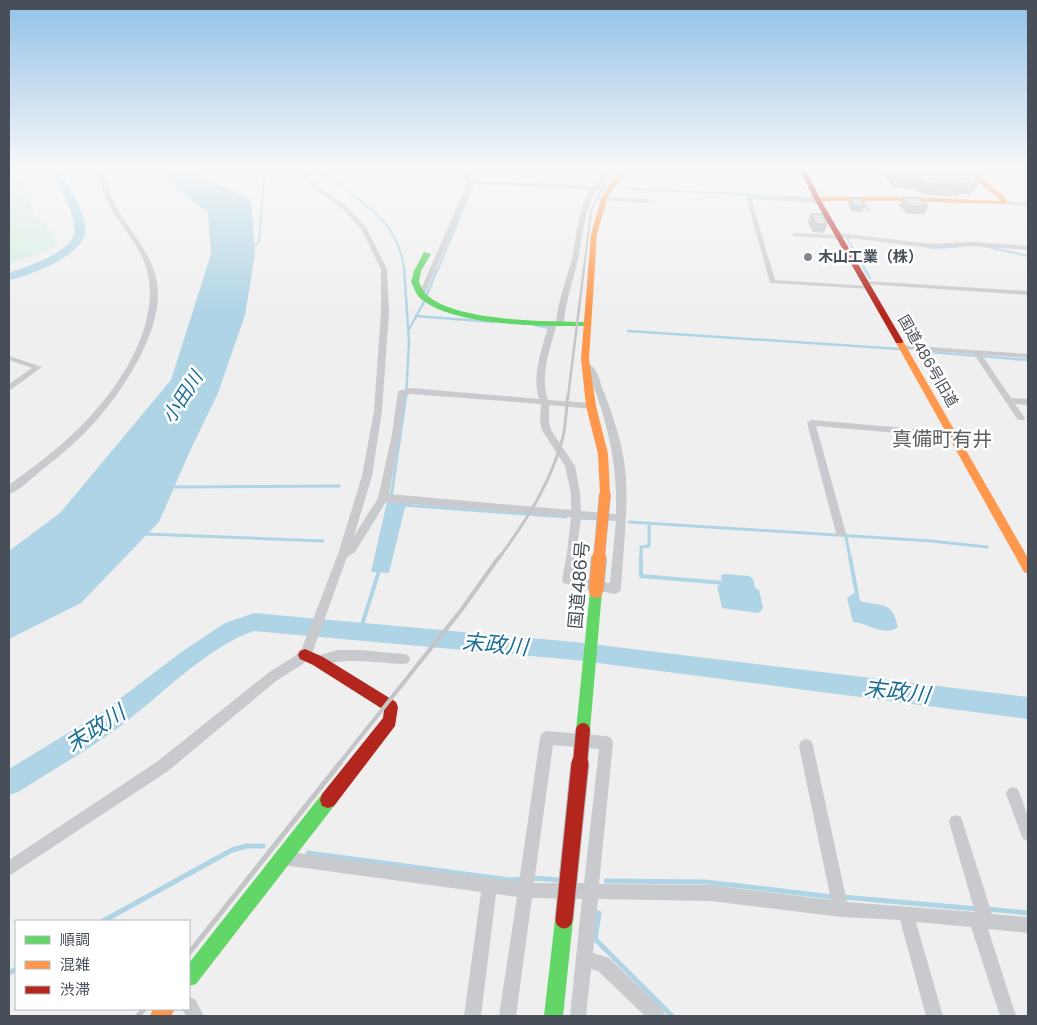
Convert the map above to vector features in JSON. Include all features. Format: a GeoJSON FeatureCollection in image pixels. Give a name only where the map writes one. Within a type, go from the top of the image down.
{"type":"FeatureCollection","features":[{"type":"Feature","properties":{"kind":"main road","name":"国道486号"},"geometry":{"type":"LineString","coordinates":[[554,1016],[605,494],[603,454],[591,406],[585,359],[594,234],[600,216]]}},
{"type":"Feature","properties":{"kind":"main road","name":"国道486号旧道"},"geometry":{"type":"LineString","coordinates":[[827,216],[1024,552],[1028,569]]}},
{"type":"Feature","properties":{"kind":"main road"},"geometry":{"type":"LineString","coordinates":[[427,254],[414,282],[424,299],[440,309],[458,315],[588,324]]}},
{"type":"Feature","properties":{"kind":"main road"},"geometry":{"type":"LineString","coordinates":[[190,976],[390,721],[391,707],[318,661],[308,649]]}},
{"type":"Feature","properties":{"kind":"street"},"geometry":{"type":"LineString","coordinates":[[9,490],[53,455],[97,414],[138,354],[151,318],[155,294],[153,276],[146,258],[118,216]]}},
{"type":"Feature","properties":{"kind":"street"},"geometry":{"type":"LineString","coordinates":[[9,869],[163,766],[308,649],[343,554],[367,476],[378,412],[384,346],[384,269],[364,228],[352,216]]}},
{"type":"Feature","properties":{"kind":"street"},"geometry":{"type":"LineString","coordinates":[[424,299],[457,216]]}},
{"type":"Feature","properties":{"kind":"street"},"geometry":{"type":"LineString","coordinates":[[581,216],[573,269],[543,364],[541,390],[544,402],[545,424],[551,438],[566,457],[571,468],[574,487],[575,513],[572,556],[567,580],[615,589],[620,518],[620,477],[617,452],[601,396],[585,359]]}},
{"type":"Feature","properties":{"kind":"street"},"geometry":{"type":"LineString","coordinates":[[753,216],[772,282],[1028,293]]}},
{"type":"Feature","properties":{"kind":"street"},"geometry":{"type":"LineString","coordinates":[[795,235],[839,236],[931,246],[975,244],[1028,248]]}},
{"type":"Feature","properties":{"kind":"street"},"geometry":{"type":"LineString","coordinates":[[903,347],[978,355],[1028,356]]}},
{"type":"Feature","properties":{"kind":"street"},"geometry":{"type":"LineString","coordinates":[[978,355],[1020,418]]}},
{"type":"Feature","properties":{"kind":"street"},"geometry":{"type":"LineString","coordinates":[[9,358],[38,367],[9,388]]}},
{"type":"Feature","properties":{"kind":"street"},"geometry":{"type":"LineString","coordinates":[[343,554],[351,549],[390,498],[401,395],[407,392],[591,406]]}},
{"type":"Feature","properties":{"kind":"street"},"geometry":{"type":"LineString","coordinates":[[1008,401],[1028,402]]}},
{"type":"Feature","properties":{"kind":"street"},"geometry":{"type":"LineString","coordinates":[[841,533],[810,423],[954,435]]}},
{"type":"Feature","properties":{"kind":"street"},"geometry":{"type":"LineString","coordinates":[[390,498],[620,518]]}},
{"type":"Feature","properties":{"kind":"street"},"geometry":{"type":"LineString","coordinates":[[318,661],[326,657],[348,656],[404,659]]}},
{"type":"Feature","properties":{"kind":"street"},"geometry":{"type":"LineString","coordinates":[[507,1016],[547,738],[606,743],[578,1016]]}},
{"type":"Feature","properties":{"kind":"street"},"geometry":{"type":"LineString","coordinates":[[806,746],[840,901]]}},
{"type":"Feature","properties":{"kind":"street"},"geometry":{"type":"LineString","coordinates":[[1013,794],[1028,834]]}},
{"type":"Feature","properties":{"kind":"street"},"geometry":{"type":"LineString","coordinates":[[956,822],[1008,1016]]}},
{"type":"Feature","properties":{"kind":"street"},"geometry":{"type":"LineString","coordinates":[[283,858],[489,886],[526,882],[591,891],[710,893],[840,901],[906,912],[982,915],[1028,925]]}},
{"type":"Feature","properties":{"kind":"street"},"geometry":{"type":"LineString","coordinates":[[472,1016],[489,886]]}},
{"type":"Feature","properties":{"kind":"street"},"geometry":{"type":"LineString","coordinates":[[906,912],[934,1016]]}},
{"type":"Feature","properties":{"kind":"street"},"geometry":{"type":"LineString","coordinates":[[584,959],[603,964],[657,1016]]}},
{"type":"Feature","properties":{"kind":"green space"},"geometry":{"type":"Polygon","coordinates":[[[9,216],[36,216],[45,224],[58,246],[9,265],[9,216]]]}},
{"type":"Feature","properties":{"kind":"water","name":"小田川"},"geometry":{"type":"Polygon","coordinates":[[[208,216],[252,216],[255,254],[245,315],[218,393],[159,522],[81,603],[9,639],[9,551],[60,513],[171,380],[211,254],[208,216]]]}},
{"type":"Feature","properties":{"kind":"water"},"geometry":{"type":"Polygon","coordinates":[[[387,502],[406,503],[389,573],[371,572],[387,502]]]}},
{"type":"Feature","properties":{"kind":"water"},"geometry":{"type":"Polygon","coordinates":[[[721,575],[749,576],[753,579],[755,588],[759,590],[763,607],[761,611],[758,613],[722,608],[717,586],[722,584],[721,575]]]}},
{"type":"Feature","properties":{"kind":"water"},"geometry":{"type":"Polygon","coordinates":[[[858,593],[860,601],[886,606],[893,613],[898,627],[887,631],[853,622],[847,598],[858,593]]]}},
{"type":"Feature","properties":{"kind":"building"},"geometry":{"type":"Polygon","coordinates":[[[812,216],[823,216],[827,224],[816,224],[812,216]]]}},
{"type":"Feature","properties":{"kind":"waterway"},"geometry":{"type":"LineString","coordinates":[[9,277],[38,266],[70,248],[77,241],[80,233],[77,216]]}},
{"type":"Feature","properties":{"kind":"waterway"},"geometry":{"type":"LineString","coordinates":[[251,248],[259,242],[261,216]]}},
{"type":"Feature","properties":{"kind":"waterway"},"geometry":{"type":"LineString","coordinates":[[378,216],[393,235],[400,250],[404,269]]}},
{"type":"Feature","properties":{"kind":"waterway"},"geometry":{"type":"LineString","coordinates":[[438,269],[460,216]]}},
{"type":"Feature","properties":{"kind":"waterway"},"geometry":{"type":"LineString","coordinates":[[850,238],[846,237],[865,269]]}},
{"type":"Feature","properties":{"kind":"waterway"},"geometry":{"type":"LineString","coordinates":[[978,245],[1028,256]]}},
{"type":"Feature","properties":{"kind":"waterway"},"geometry":{"type":"LineString","coordinates":[[930,248],[957,247]]}},
{"type":"Feature","properties":{"kind":"waterway"},"geometry":{"type":"LineString","coordinates":[[404,268],[409,342],[406,397]]}},
{"type":"Feature","properties":{"kind":"waterway"},"geometry":{"type":"LineString","coordinates":[[416,316],[438,268]]}},
{"type":"Feature","properties":{"kind":"waterway"},"geometry":{"type":"LineString","coordinates":[[864,268],[870,278]]}},
{"type":"Feature","properties":{"kind":"waterway"},"geometry":{"type":"LineString","coordinates":[[409,329],[416,316]]}},
{"type":"Feature","properties":{"kind":"waterway"},"geometry":{"type":"LineString","coordinates":[[416,316],[494,322]]}},
{"type":"Feature","properties":{"kind":"waterway"},"geometry":{"type":"LineString","coordinates":[[535,325],[549,328]]}},
{"type":"Feature","properties":{"kind":"waterway"},"geometry":{"type":"LineString","coordinates":[[628,331],[900,349]]}},
{"type":"Feature","properties":{"kind":"waterway"},"geometry":{"type":"LineString","coordinates":[[918,351],[1028,360]]}},
{"type":"Feature","properties":{"kind":"waterway"},"geometry":{"type":"LineString","coordinates":[[391,498],[406,395]]}},
{"type":"Feature","properties":{"kind":"waterway"},"geometry":{"type":"LineString","coordinates":[[172,487],[339,486]]}},
{"type":"Feature","properties":{"kind":"waterway"},"geometry":{"type":"LineString","coordinates":[[402,505],[566,517]]}},
{"type":"Feature","properties":{"kind":"waterway"},"geometry":{"type":"LineString","coordinates":[[581,518],[597,519]]}},
{"type":"Feature","properties":{"kind":"waterway"},"geometry":{"type":"LineString","coordinates":[[629,522],[649,523]]}},
{"type":"Feature","properties":{"kind":"waterway"},"geometry":{"type":"LineString","coordinates":[[649,523],[931,541],[987,547]]}},
{"type":"Feature","properties":{"kind":"waterway"},"geometry":{"type":"LineString","coordinates":[[649,523],[649,546],[641,547],[641,576],[724,583]]}},
{"type":"Feature","properties":{"kind":"waterway"},"geometry":{"type":"LineString","coordinates":[[146,534],[323,541]]}},
{"type":"Feature","properties":{"kind":"waterway"},"geometry":{"type":"LineString","coordinates":[[846,537],[850,558]]}},
{"type":"Feature","properties":{"kind":"waterway"},"geometry":{"type":"LineString","coordinates":[[850,557],[857,595]]}},
{"type":"Feature","properties":{"kind":"waterway"},"geometry":{"type":"LineString","coordinates":[[360,631],[380,568]]}},
{"type":"Feature","properties":{"kind":"waterway","name":"末政川"},"geometry":{"type":"LineString","coordinates":[[9,783],[109,721],[187,660],[232,629],[254,622],[575,651],[921,693],[1028,708]]}},
{"type":"Feature","properties":{"kind":"waterway"},"geometry":{"type":"LineString","coordinates":[[105,920],[232,850],[247,846],[263,846]]}},
{"type":"Feature","properties":{"kind":"waterway"},"geometry":{"type":"LineString","coordinates":[[308,853],[510,880],[523,879]]}},
{"type":"Feature","properties":{"kind":"waterway"},"geometry":{"type":"LineString","coordinates":[[532,878],[558,880]]}},
{"type":"Feature","properties":{"kind":"waterway"},"geometry":{"type":"LineString","coordinates":[[606,881],[706,882],[833,897]]}},
{"type":"Feature","properties":{"kind":"waterway"},"geometry":{"type":"LineString","coordinates":[[842,897],[978,909]]}},
{"type":"Feature","properties":{"kind":"waterway"},"geometry":{"type":"LineString","coordinates":[[987,909],[1028,913]]}},
{"type":"Feature","properties":{"kind":"waterway"},"geometry":{"type":"LineString","coordinates":[[599,913],[595,939],[672,1016]]}},
{"type":"Feature","properties":{"kind":"waterway"},"geometry":{"type":"LineString","coordinates":[[9,973],[15,970]]}},
{"type":"Feature","properties":{"kind":"railway"},"geometry":{"type":"LineString","coordinates":[[584,269],[590,216]]}},
{"type":"Feature","properties":{"kind":"railway"},"geometry":{"type":"LineString","coordinates":[[568,397],[584,268]]}},
{"type":"Feature","properties":{"kind":"railway"},"geometry":{"type":"LineString","coordinates":[[499,558],[528,516],[552,470],[563,437],[568,395]]}},
{"type":"Feature","properties":{"kind":"railway"},"geometry":{"type":"LineString","coordinates":[[339,764],[462,609],[499,557]]}},
{"type":"Feature","properties":{"kind":"railway"},"geometry":{"type":"LineString","coordinates":[[190,952],[340,763]]}},
{"type":"Feature","properties":{"kind":"railway"},"geometry":{"type":"LineString","coordinates":[[138,1016],[143,1010]]}},
{"type":"Feature","properties":{"kind":"traffic: fast"},"geometry":{"type":"LineString","coordinates":[[427,254],[417,271],[415,282],[423,296],[440,307],[463,314],[491,319],[520,322],[588,324]]}},
{"type":"Feature","properties":{"kind":"traffic: fast"},"geometry":{"type":"LineString","coordinates":[[583,730],[596,591]]}},
{"type":"Feature","properties":{"kind":"traffic: fast"},"geometry":{"type":"LineString","coordinates":[[190,976],[328,800]]}},
{"type":"Feature","properties":{"kind":"traffic: fast"},"geometry":{"type":"LineString","coordinates":[[553,1016],[564,920]]}},
{"type":"Feature","properties":{"kind":"traffic: slow"},"geometry":{"type":"LineString","coordinates":[[599,216],[594,234],[585,359],[591,406],[603,454],[605,494]]}},
{"type":"Feature","properties":{"kind":"traffic: slow"},"geometry":{"type":"LineString","coordinates":[[899,341],[1028,569]]}},
{"type":"Feature","properties":{"kind":"traffic: slow"},"geometry":{"type":"LineString","coordinates":[[596,591],[605,494]]}},
{"type":"Feature","properties":{"kind":"traffic: slow"},"geometry":{"type":"LineString","coordinates":[[159,1016],[164,1010]]}},
{"type":"Feature","properties":{"kind":"traffic: jam"},"geometry":{"type":"LineString","coordinates":[[827,216],[899,341]]}},
{"type":"Feature","properties":{"kind":"traffic: jam"},"geometry":{"type":"LineString","coordinates":[[305,655],[318,661],[391,707],[390,721],[328,800]]}},
{"type":"Feature","properties":{"kind":"traffic: jam"},"geometry":{"type":"LineString","coordinates":[[564,920],[583,730]]}},
{"type":"Feature","properties":{"kind":"place","name":"木山工業（株）"},"geometry":{"type":"Point","coordinates":[808,257]}},
{"type":"Feature","properties":{"kind":"district","name":"真備町有井"},"geometry":{"type":"Point","coordinates":[942,439]}}]}
